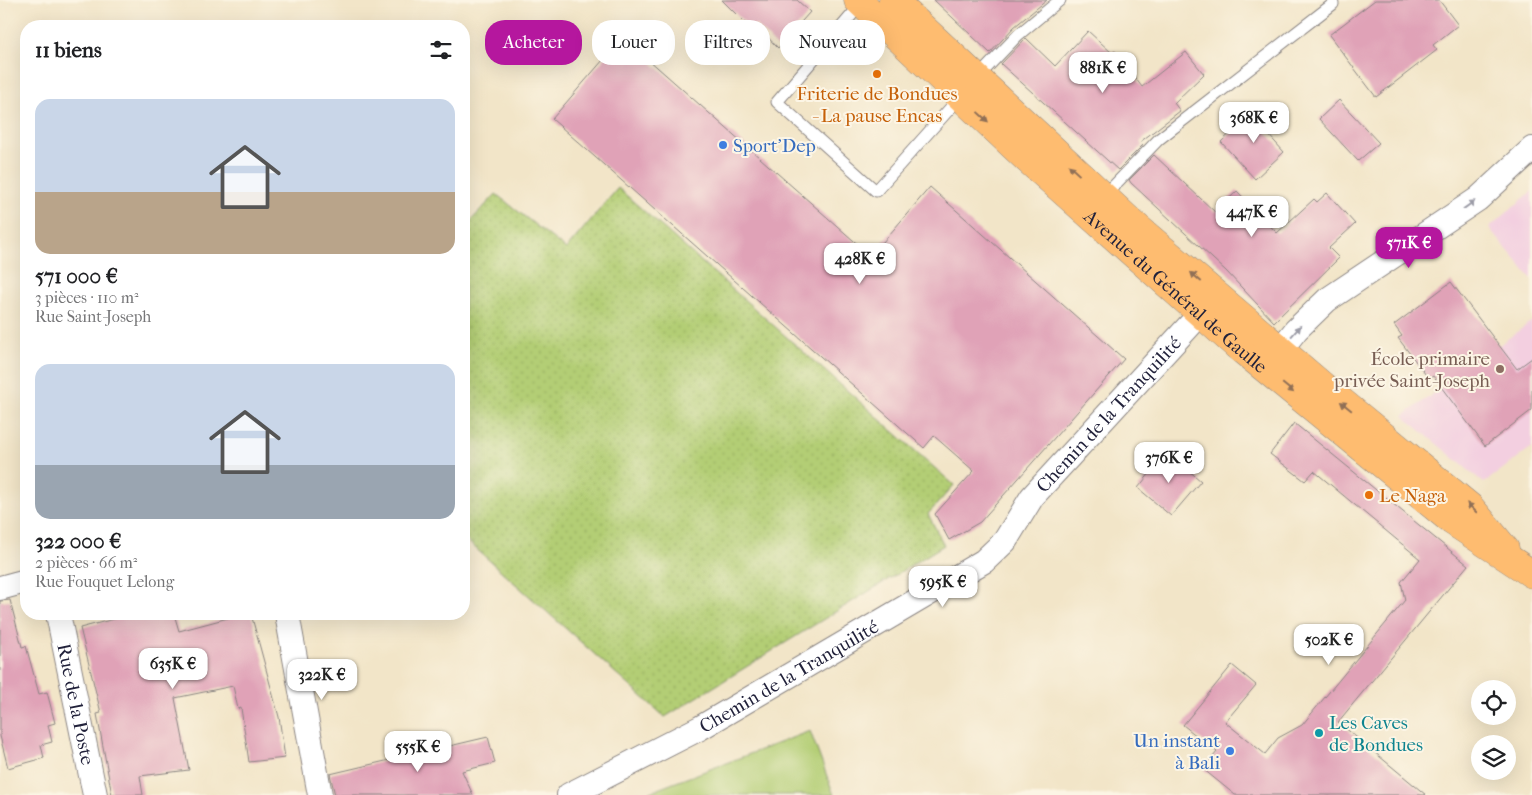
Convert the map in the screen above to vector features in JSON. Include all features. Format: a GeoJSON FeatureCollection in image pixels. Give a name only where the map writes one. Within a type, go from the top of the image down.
{"type":"FeatureCollection","features":[{"type":"Feature","properties":{"kind":"main road","name":"Avenue du Général de Gaulle"},"geometry":{"type":"LineString","coordinates":[[893,0],[968,88],[1272,360],[1368,455],[1469,534],[1523,567]]}},
{"type":"Feature","properties":{"kind":"main road","name":"Avenue du Général de Gaulle"},"geometry":{"type":"LineString","coordinates":[[860,2],[1103,197],[1209,305]]}},
{"type":"Feature","properties":{"kind":"street"},"geometry":{"type":"LineString","coordinates":[[1272,360],[1327,300],[1478,199],[1532,149]]}},
{"type":"Feature","properties":{"kind":"street","name":"Chemin de la Tranquilité"},"geometry":{"type":"LineString","coordinates":[[569,795],[700,728],[984,561],[1005,542],[1032,497],[1209,305]]}},
{"type":"Feature","properties":{"kind":"street"},"geometry":{"type":"LineString","coordinates":[[0,588],[20,583]]}},
{"type":"Feature","properties":{"kind":"street","name":"Rue de la Poste"},"geometry":{"type":"LineString","coordinates":[[59,620],[95,795]]}},
{"type":"Feature","properties":{"kind":"street"},"geometry":{"type":"LineString","coordinates":[[288,620],[320,795]]}},
{"type":"Feature","properties":{"kind":"lane"},"geometry":{"type":"LineString","coordinates":[[860,2],[776,102],[876,191],[1018,35],[1060,0]]}},
{"type":"Feature","properties":{"kind":"lane"},"geometry":{"type":"LineString","coordinates":[[1103,197],[1159,139],[1333,4]]}},
{"type":"Feature","properties":{"kind":"shaded area"},"geometry":{"type":"Polygon","coordinates":[[[1532,191],[1532,279],[1489,228],[1532,191]]]}},
{"type":"Feature","properties":{"kind":"shaded area","name":"École primaire privée Saint-Joseph"},"geometry":{"type":"Polygon","coordinates":[[[1532,321],[1532,447],[1484,483],[1403,416],[1532,321]]]}},
{"type":"Feature","properties":{"kind":"green space"},"geometry":{"type":"Polygon","coordinates":[[[618,188],[954,485],[928,514],[944,545],[665,717],[470,543],[470,222],[496,194],[566,249],[618,188]]]}},
{"type":"Feature","properties":{"kind":"green space"},"geometry":{"type":"Polygon","coordinates":[[[810,731],[834,795],[642,795],[810,731]]]}},
{"type":"Feature","properties":{"kind":"building"},"geometry":{"type":"Polygon","coordinates":[[[722,0],[797,0],[810,12],[803,20],[780,20],[780,46],[778,48],[770,40],[770,20],[742,20],[722,0]]]}},
{"type":"Feature","properties":{"kind":"building"},"geometry":{"type":"Polygon","coordinates":[[[934,0],[1047,0],[1014,27],[990,53],[934,0]]]}},
{"type":"Feature","properties":{"kind":"building"},"geometry":{"type":"Polygon","coordinates":[[[1375,0],[1439,0],[1458,25],[1433,45],[1437,50],[1376,97],[1329,35],[1375,0]]]}},
{"type":"Feature","properties":{"kind":"building"},"geometry":{"type":"Polygon","coordinates":[[[1088,31],[1112,53],[1115,51],[1142,87],[1186,52],[1204,74],[1174,103],[1180,111],[1140,142],[1143,145],[1118,170],[1001,64],[1026,38],[1055,66],[1088,31]]]}},
{"type":"Feature","properties":{"kind":"building"},"geometry":{"type":"Polygon","coordinates":[[[599,65],[655,65],[871,256],[930,187],[1124,359],[980,522],[949,540],[935,514],[974,471],[934,436],[924,448],[552,119],[599,65]]]}},
{"type":"Feature","properties":{"kind":"building"},"geometry":{"type":"Polygon","coordinates":[[[1339,100],[1379,143],[1358,161],[1319,119],[1339,100]]]}},
{"type":"Feature","properties":{"kind":"building"},"geometry":{"type":"Polygon","coordinates":[[[1258,107],[1275,125],[1266,132],[1284,152],[1255,179],[1221,142],[1258,107]]]}},
{"type":"Feature","properties":{"kind":"building"},"geometry":{"type":"Polygon","coordinates":[[[1154,155],[1215,212],[1237,191],[1277,233],[1314,199],[1317,202],[1327,193],[1355,224],[1329,248],[1339,258],[1274,322],[1226,271],[1131,183],[1129,180],[1154,155]]]}},
{"type":"Feature","properties":{"kind":"building"},"geometry":{"type":"Polygon","coordinates":[[[1451,282],[1517,369],[1532,358],[1532,410],[1485,446],[1433,376],[1429,379],[1398,338],[1402,336],[1394,325],[1451,282]]]}},
{"type":"Feature","properties":{"kind":"building"},"geometry":{"type":"Polygon","coordinates":[[[1294,423],[1468,565],[1338,722],[1426,795],[1235,795],[1203,769],[1217,752],[1183,725],[1232,665],[1256,685],[1225,722],[1265,754],[1278,738],[1302,725],[1405,600],[1401,582],[1420,559],[1314,471],[1305,481],[1270,454],[1294,423]]]}},
{"type":"Feature","properties":{"kind":"building"},"geometry":{"type":"Polygon","coordinates":[[[1167,452],[1201,481],[1171,516],[1138,488],[1167,452]]]}},
{"type":"Feature","properties":{"kind":"building"},"geometry":{"type":"Polygon","coordinates":[[[10,600],[22,647],[26,646],[39,694],[47,692],[55,723],[48,725],[52,742],[41,745],[44,758],[8,768],[0,736],[0,601],[10,600]]]}},
{"type":"Feature","properties":{"kind":"building"},"geometry":{"type":"Polygon","coordinates":[[[110,620],[176,620],[179,631],[220,620],[253,620],[279,717],[285,758],[249,762],[241,708],[238,709],[233,686],[175,698],[189,770],[140,776],[143,795],[112,795],[97,714],[101,713],[80,628],[110,620]]]}},
{"type":"Feature","properties":{"kind":"building"},"geometry":{"type":"Polygon","coordinates":[[[488,737],[495,763],[462,771],[473,795],[335,795],[330,774],[488,737]]]}},
{"type":"Feature","properties":{"kind":"place","name":"Friterie de Bondues - La pause Encas"},"geometry":{"type":"Point","coordinates":[877,74]}},
{"type":"Feature","properties":{"kind":"place","name":"Sport'Dep"},"geometry":{"type":"Point","coordinates":[723,145]}},
{"type":"Feature","properties":{"kind":"place","name":"École primaire privée Saint-Joseph"},"geometry":{"type":"Point","coordinates":[1500,369]}},
{"type":"Feature","properties":{"kind":"place","name":"Le Naga"},"geometry":{"type":"Point","coordinates":[1369,495]}},
{"type":"Feature","properties":{"kind":"place","name":"Les Caves de Bondues"},"geometry":{"type":"Point","coordinates":[1319,733]}},
{"type":"Feature","properties":{"kind":"place","name":"Un instant à Bali"},"geometry":{"type":"Point","coordinates":[1230,751]}}]}
